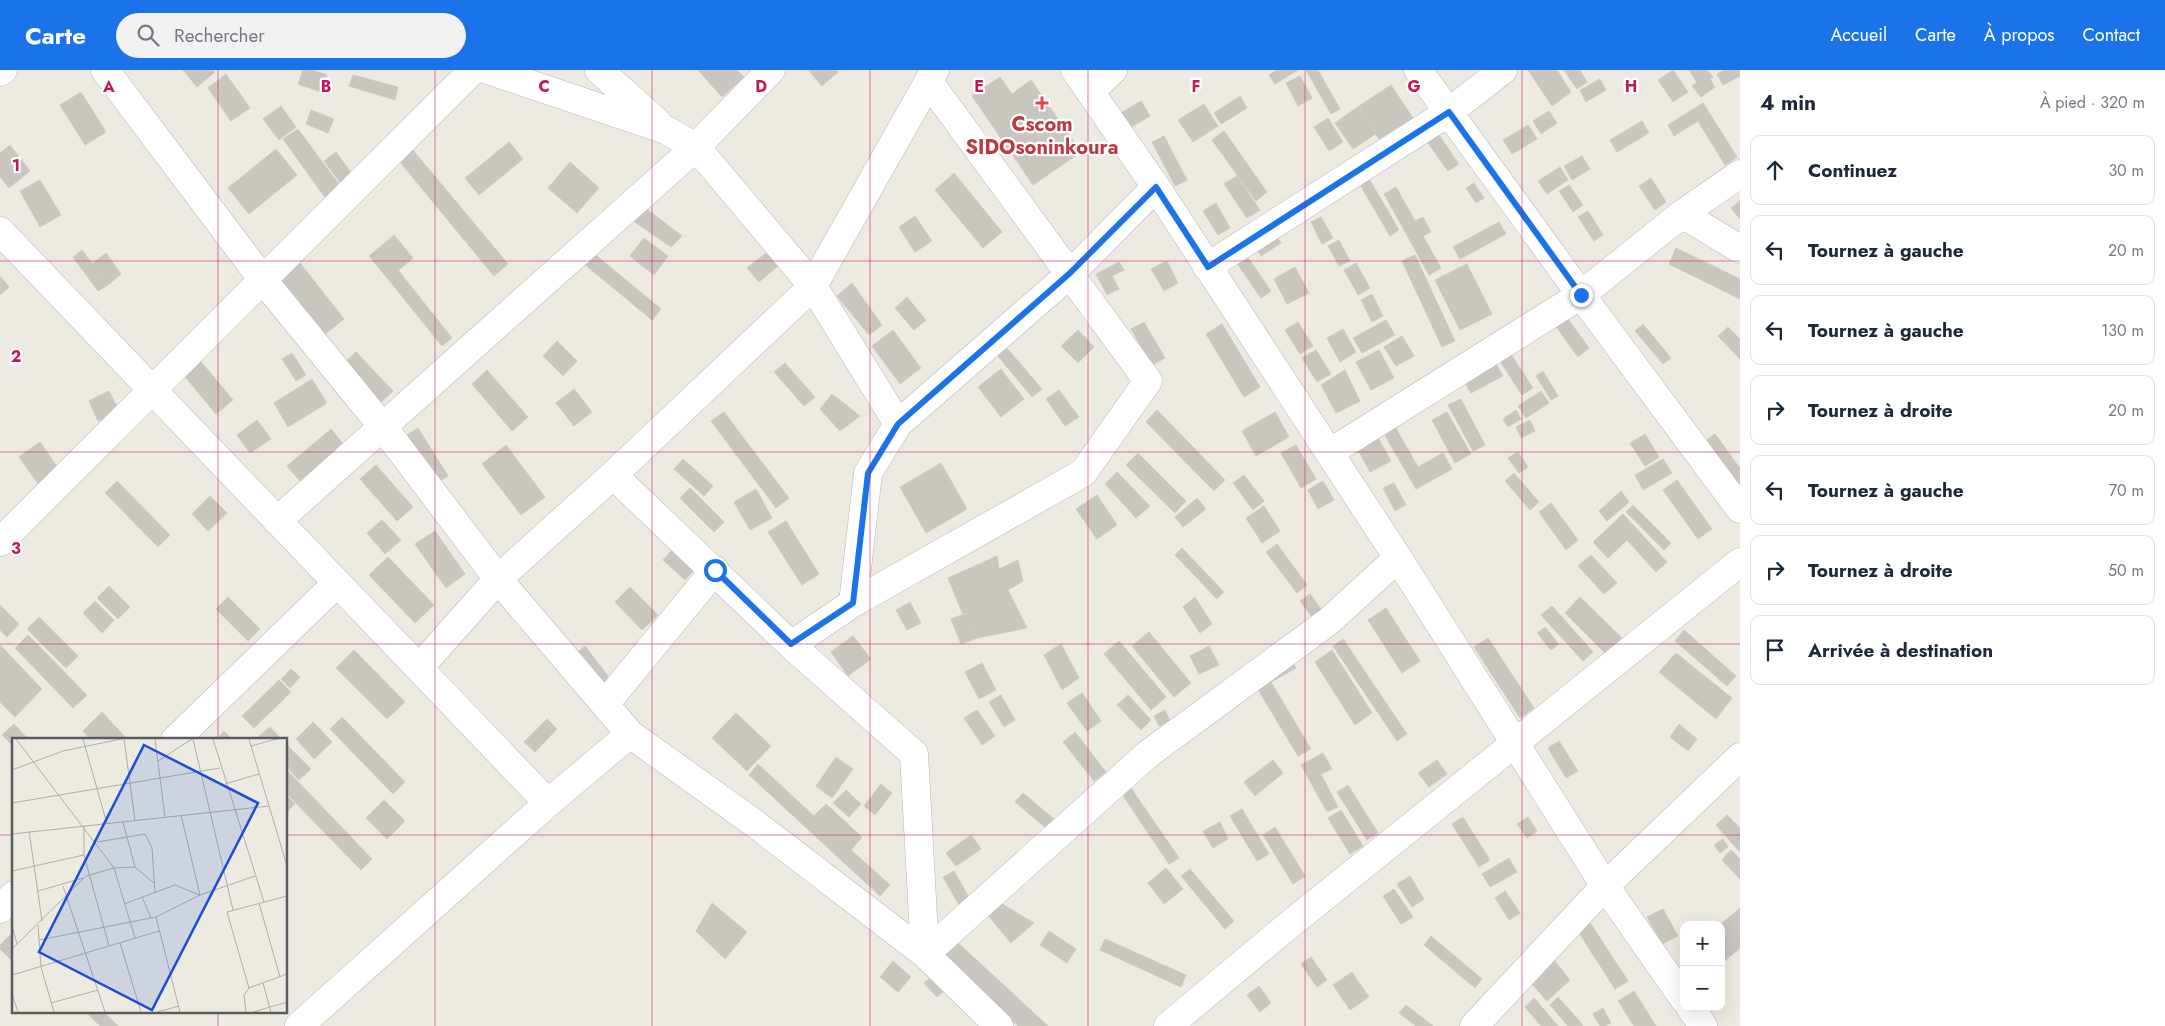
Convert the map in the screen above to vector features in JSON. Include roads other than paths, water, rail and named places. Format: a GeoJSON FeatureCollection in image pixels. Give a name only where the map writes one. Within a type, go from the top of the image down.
{"type":"FeatureCollection","features":[{"type":"Feature","properties":{"kind":"street"},"geometry":{"type":"LineString","coordinates":[[105,70],[264,280],[383,427],[498,579],[630,734],[758,826],[925,954],[999,1026]]}},
{"type":"Feature","properties":{"kind":"street"},"geometry":{"type":"LineString","coordinates":[[0,542],[473,70]]}},
{"type":"Feature","properties":{"kind":"street"},"geometry":{"type":"LineString","coordinates":[[488,70],[666,130],[696,147],[813,286],[898,424]]}},
{"type":"Feature","properties":{"kind":"street"},"geometry":{"type":"LineString","coordinates":[[598,70],[666,130]]}},
{"type":"Feature","properties":{"kind":"street"},"geometry":{"type":"LineString","coordinates":[[278,521],[696,147],[771,70]]}},
{"type":"Feature","properties":{"kind":"street"},"geometry":{"type":"LineString","coordinates":[[1113,70],[1082,81],[1156,187],[1398,558],[1605,886],[1680,992]]}},
{"type":"Feature","properties":{"kind":"street"},"geometry":{"type":"LineString","coordinates":[[1418,70],[1740,510]]}},
{"type":"Feature","properties":{"kind":"street"},"geometry":{"type":"LineString","coordinates":[[1208,267],[1449,112],[1503,70]]}},
{"type":"Feature","properties":{"kind":"street"},"geometry":{"type":"LineString","coordinates":[[419,668],[498,579],[613,475],[813,286],[932,76],[1148,381],[1082,473],[853,603],[791,644]]}},
{"type":"Feature","properties":{"kind":"street"},"geometry":{"type":"LineString","coordinates":[[1329,453],[1581,295],[1682,214],[1740,174]]}},
{"type":"Feature","properties":{"kind":"street"},"geometry":{"type":"LineString","coordinates":[[853,603],[868,473],[898,424],[1070,273],[1156,187]]}},
{"type":"Feature","properties":{"kind":"street"},"geometry":{"type":"LineString","coordinates":[[1682,214],[1740,249]]}},
{"type":"Feature","properties":{"kind":"street"},"geometry":{"type":"LineString","coordinates":[[0,231],[548,803]]}},
{"type":"Feature","properties":{"kind":"street"},"geometry":{"type":"LineString","coordinates":[[613,475],[791,644],[914,754],[925,954]]}},
{"type":"Feature","properties":{"kind":"street"},"geometry":{"type":"LineString","coordinates":[[925,954],[1148,754],[1329,621],[1398,558]]}},
{"type":"Feature","properties":{"kind":"street"},"geometry":{"type":"LineString","coordinates":[[1168,1026],[1284,929],[1740,562]]}},
{"type":"Feature","properties":{"kind":"street"},"geometry":{"type":"LineString","coordinates":[[605,704],[715,570]]}},
{"type":"Feature","properties":{"kind":"street"},"geometry":{"type":"LineString","coordinates":[[177,738],[337,583]]}},
{"type":"Feature","properties":{"kind":"street"},"geometry":{"type":"LineString","coordinates":[[299,1026],[548,803],[630,734]]}},
{"type":"Feature","properties":{"kind":"street"},"geometry":{"type":"LineString","coordinates":[[1474,1026],[1605,886],[1740,757]]}},
{"type":"Feature","properties":{"kind":"street"},"geometry":{"type":"LineString","coordinates":[[0,908],[12,897]]}},
{"type":"Feature","properties":{"kind":"street"},"geometry":{"type":"LineString","coordinates":[[1693,1011],[1703,1026]]}},
{"type":"Feature","properties":{"kind":"place","name":"Cscom SIDOsoninkoura"},"geometry":{"type":"Point","coordinates":[1042,103]}}]}
